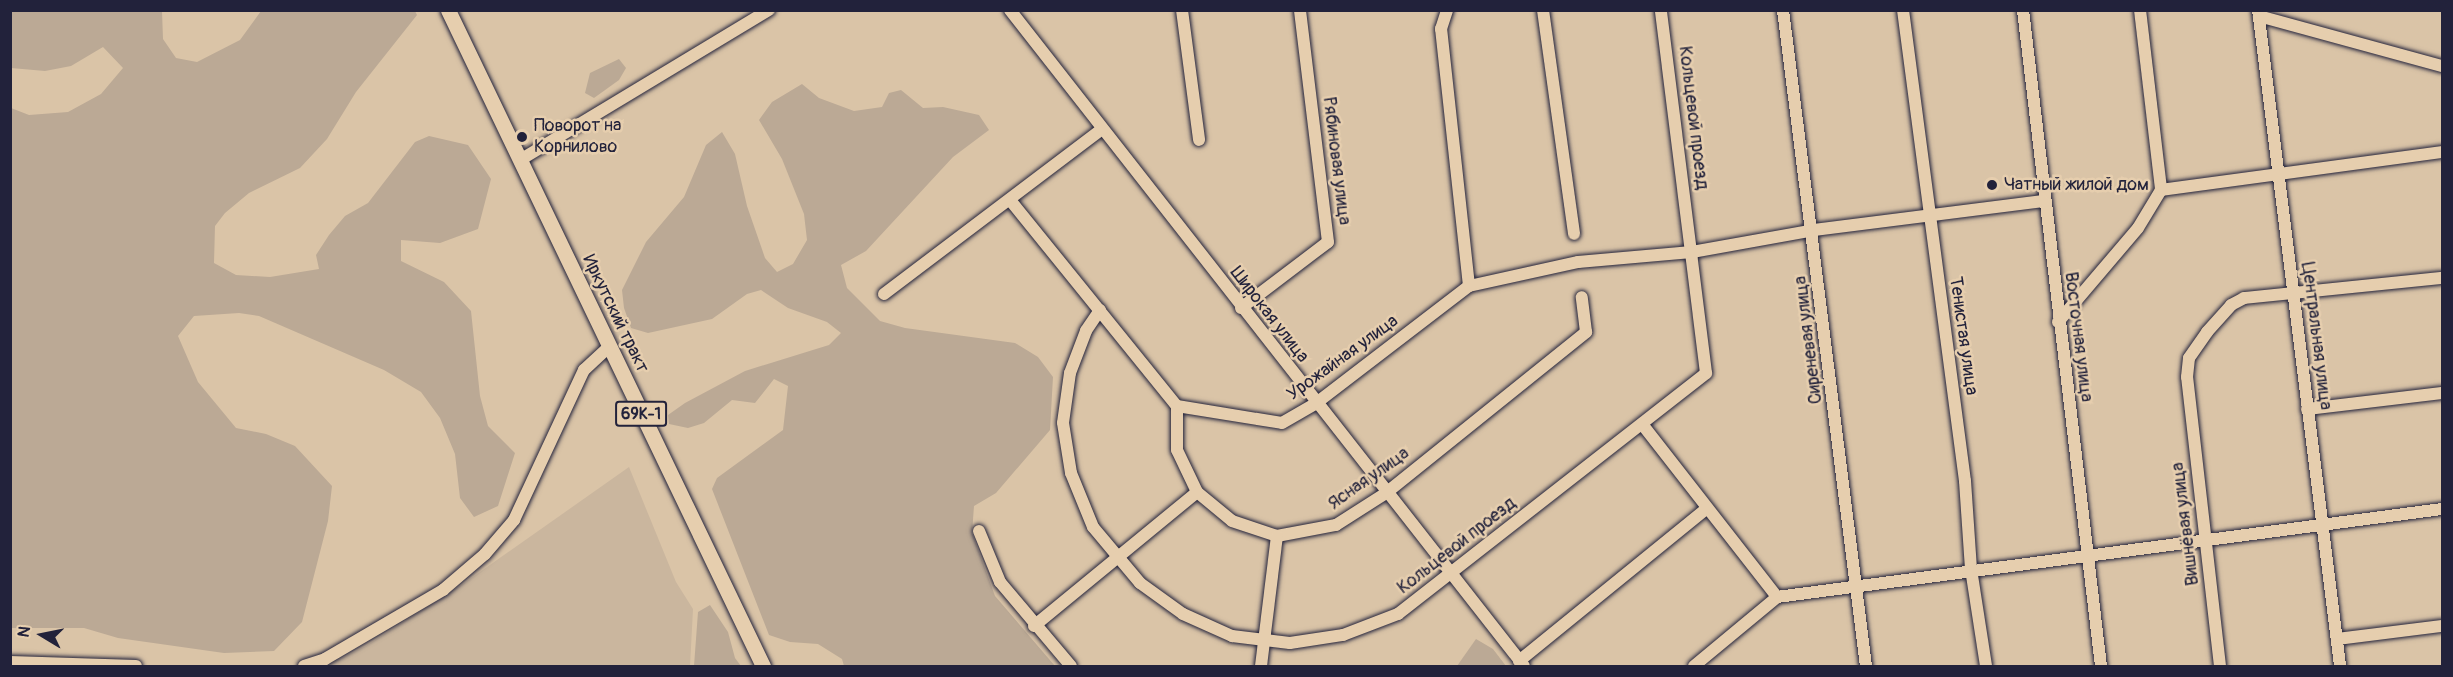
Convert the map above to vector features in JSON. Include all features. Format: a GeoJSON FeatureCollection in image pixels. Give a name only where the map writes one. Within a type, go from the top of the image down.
{"type":"FeatureCollection","features":[{"type":"Feature","properties":{"kind":"main road","name":"Иркутский тракт"},"geometry":{"type":"LineString","coordinates":[[448,10],[763,666]]}},
{"type":"Feature","properties":{"kind":"street"},"geometry":{"type":"LineString","coordinates":[[520,160],[770,10]]}},
{"type":"Feature","properties":{"kind":"street","name":"Широкая улица"},"geometry":{"type":"LineString","coordinates":[[1010,10],[1315,404],[1521,664]]}},
{"type":"Feature","properties":{"kind":"street"},"geometry":{"type":"LineString","coordinates":[[1182,10],[1199,140]]}},
{"type":"Feature","properties":{"kind":"street","name":"Рябиновая улица"},"geometry":{"type":"LineString","coordinates":[[1241,308],[1328,242],[1300,10]]}},
{"type":"Feature","properties":{"kind":"street"},"geometry":{"type":"LineString","coordinates":[[1447,10],[1441,29],[1469,286],[1578,262],[1692,252],[1814,230],[2043,201]]}},
{"type":"Feature","properties":{"kind":"street"},"geometry":{"type":"LineString","coordinates":[[1543,10],[1574,234]]}},
{"type":"Feature","properties":{"kind":"street","name":"Кольцевой проезд"},"geometry":{"type":"LineString","coordinates":[[1100,310],[1086,331],[1070,373],[1063,423],[1075,484],[1093,526],[1140,584],[1183,614],[1232,636],[1264,640],[1290,643],[1343,635],[1398,614],[1451,575],[1706,373],[1661,10]]}},
{"type":"Feature","properties":{"kind":"street","name":"Сиреневая улица"},"geometry":{"type":"LineString","coordinates":[[1784,10],[1814,230],[1866,666]]}},
{"type":"Feature","properties":{"kind":"street","name":"Тенистая улица"},"geometry":{"type":"LineString","coordinates":[[1903,10],[1928,217],[1965,481],[1971,569],[1986,666]]}},
{"type":"Feature","properties":{"kind":"street","name":"Восточная улица"},"geometry":{"type":"LineString","coordinates":[[2023,10],[2043,201],[2101,666]]}},
{"type":"Feature","properties":{"kind":"street"},"geometry":{"type":"LineString","coordinates":[[2058,322],[2138,228],[2161,190],[2140,10]]}},
{"type":"Feature","properties":{"kind":"street"},"geometry":{"type":"LineString","coordinates":[[2258,13],[2442,66]]}},
{"type":"Feature","properties":{"kind":"street","name":"Центральная улица"},"geometry":{"type":"LineString","coordinates":[[2258,13],[2279,174],[2291,292],[2340,666]]}},
{"type":"Feature","properties":{"kind":"street"},"geometry":{"type":"LineString","coordinates":[[884,294],[1102,129]]}},
{"type":"Feature","properties":{"kind":"street"},"geometry":{"type":"LineString","coordinates":[[2161,190],[2442,152]]}},
{"type":"Feature","properties":{"kind":"street"},"geometry":{"type":"LineString","coordinates":[[1010,200],[1177,405]]}},
{"type":"Feature","properties":{"kind":"street"},"geometry":{"type":"LineString","coordinates":[[2291,292],[2442,278]]}},
{"type":"Feature","properties":{"kind":"street","name":"Урожайная улица"},"geometry":{"type":"LineString","coordinates":[[1177,405],[1282,423],[1315,404],[1469,286]]}},
{"type":"Feature","properties":{"kind":"street","name":"Вишнёвая улица"},"geometry":{"type":"LineString","coordinates":[[2220,666],[2187,377],[2189,358],[2231,305],[2244,298],[2291,292]]}},
{"type":"Feature","properties":{"kind":"street","name":"Ясная улица"},"geometry":{"type":"LineString","coordinates":[[1177,405],[1177,450],[1197,492],[1232,521],[1276,536],[1336,525],[1386,493],[1586,332],[1582,297]]}},
{"type":"Feature","properties":{"kind":"street"},"geometry":{"type":"LineString","coordinates":[[304,666],[325,659],[443,590],[485,554],[518,512],[584,370],[609,346]]}},
{"type":"Feature","properties":{"kind":"street"},"geometry":{"type":"LineString","coordinates":[[2307,409],[2442,393]]}},
{"type":"Feature","properties":{"kind":"street"},"geometry":{"type":"LineString","coordinates":[[1642,424],[1777,597]]}},
{"type":"Feature","properties":{"kind":"street"},"geometry":{"type":"LineString","coordinates":[[1034,626],[1197,492]]}},
{"type":"Feature","properties":{"kind":"street"},"geometry":{"type":"LineString","coordinates":[[1521,664],[1707,508]]}},
{"type":"Feature","properties":{"kind":"street"},"geometry":{"type":"LineString","coordinates":[[1694,666],[1777,597],[1856,584],[2442,509]]}},
{"type":"Feature","properties":{"kind":"street"},"geometry":{"type":"LineString","coordinates":[[979,531],[1000,582],[1034,626],[1071,666]]}},
{"type":"Feature","properties":{"kind":"street"},"geometry":{"type":"LineString","coordinates":[[1261,666],[1276,536]]}},
{"type":"Feature","properties":{"kind":"street"},"geometry":{"type":"LineString","coordinates":[[2337,639],[2442,626]]}},
{"type":"Feature","properties":{"kind":"street"},"geometry":{"type":"LineString","coordinates":[[10,662],[136,666]]}},
{"type":"Feature","properties":{"kind":"shaded area"},"geometry":{"type":"Polygon","coordinates":[[[11,10],[162,11],[163,39],[176,58],[197,62],[240,40],[261,11],[415,11],[417,15],[356,92],[327,139],[300,168],[249,193],[225,213],[215,226],[214,263],[236,275],[270,277],[319,269],[316,255],[329,235],[345,216],[368,203],[415,142],[429,136],[468,145],[491,179],[478,229],[440,243],[401,240],[401,261],[444,282],[471,311],[480,396],[488,426],[515,453],[498,506],[474,517],[460,498],[455,454],[440,418],[421,392],[384,370],[259,316],[239,313],[194,316],[178,336],[198,382],[236,428],[266,434],[295,446],[332,486],[328,521],[302,622],[274,651],[224,653],[118,638],[84,628],[11,628],[11,108],[29,115],[68,112],[101,94],[123,68],[103,47],[71,66],[45,71],[11,68],[11,10]]]}},
{"type":"Feature","properties":{"kind":"shaded area"},"geometry":{"type":"Polygon","coordinates":[[[619,59],[626,68],[619,80],[594,98],[585,93],[590,73],[619,59]]]}},
{"type":"Feature","properties":{"kind":"shaded area"},"geometry":{"type":"Polygon","coordinates":[[[802,84],[819,98],[854,111],[882,107],[889,93],[901,90],[923,108],[943,107],[979,115],[989,130],[953,157],[866,251],[841,265],[847,288],[880,321],[905,328],[1015,343],[1038,357],[1053,377],[1050,430],[996,493],[974,506],[972,533],[995,596],[1055,666],[844,666],[842,659],[818,644],[790,642],[769,635],[712,489],[717,478],[783,430],[788,386],[774,379],[755,403],[732,400],[704,423],[688,428],[669,424],[668,415],[685,403],[745,371],[829,345],[841,333],[827,322],[788,308],[761,290],[747,294],[712,319],[648,333],[631,328],[624,308],[622,290],[646,242],[684,197],[706,145],[722,132],[735,154],[747,206],[765,258],[777,272],[793,264],[807,240],[804,214],[782,159],[759,120],[772,102],[802,84]]]}},
{"type":"Feature","properties":{"kind":"shaded area"},"geometry":{"type":"Polygon","coordinates":[[[629,467],[676,582],[693,609],[690,666],[326,666],[366,646],[463,584],[629,467]]]}},
{"type":"Feature","properties":{"kind":"shaded area"},"geometry":{"type":"Polygon","coordinates":[[[710,605],[728,632],[735,658],[741,666],[694,666],[698,612],[710,605]]]}},
{"type":"Feature","properties":{"kind":"shaded area"},"geometry":{"type":"Polygon","coordinates":[[[1476,639],[1493,649],[1506,666],[1457,666],[1476,639]]]}},
{"type":"Feature","properties":{"kind":"place","name":"Поворот на Корнилово"},"geometry":{"type":"Point","coordinates":[522,137]}},
{"type":"Feature","properties":{"kind":"place","name":"Чатный жилой дом"},"geometry":{"type":"Point","coordinates":[1992,185]}}]}
